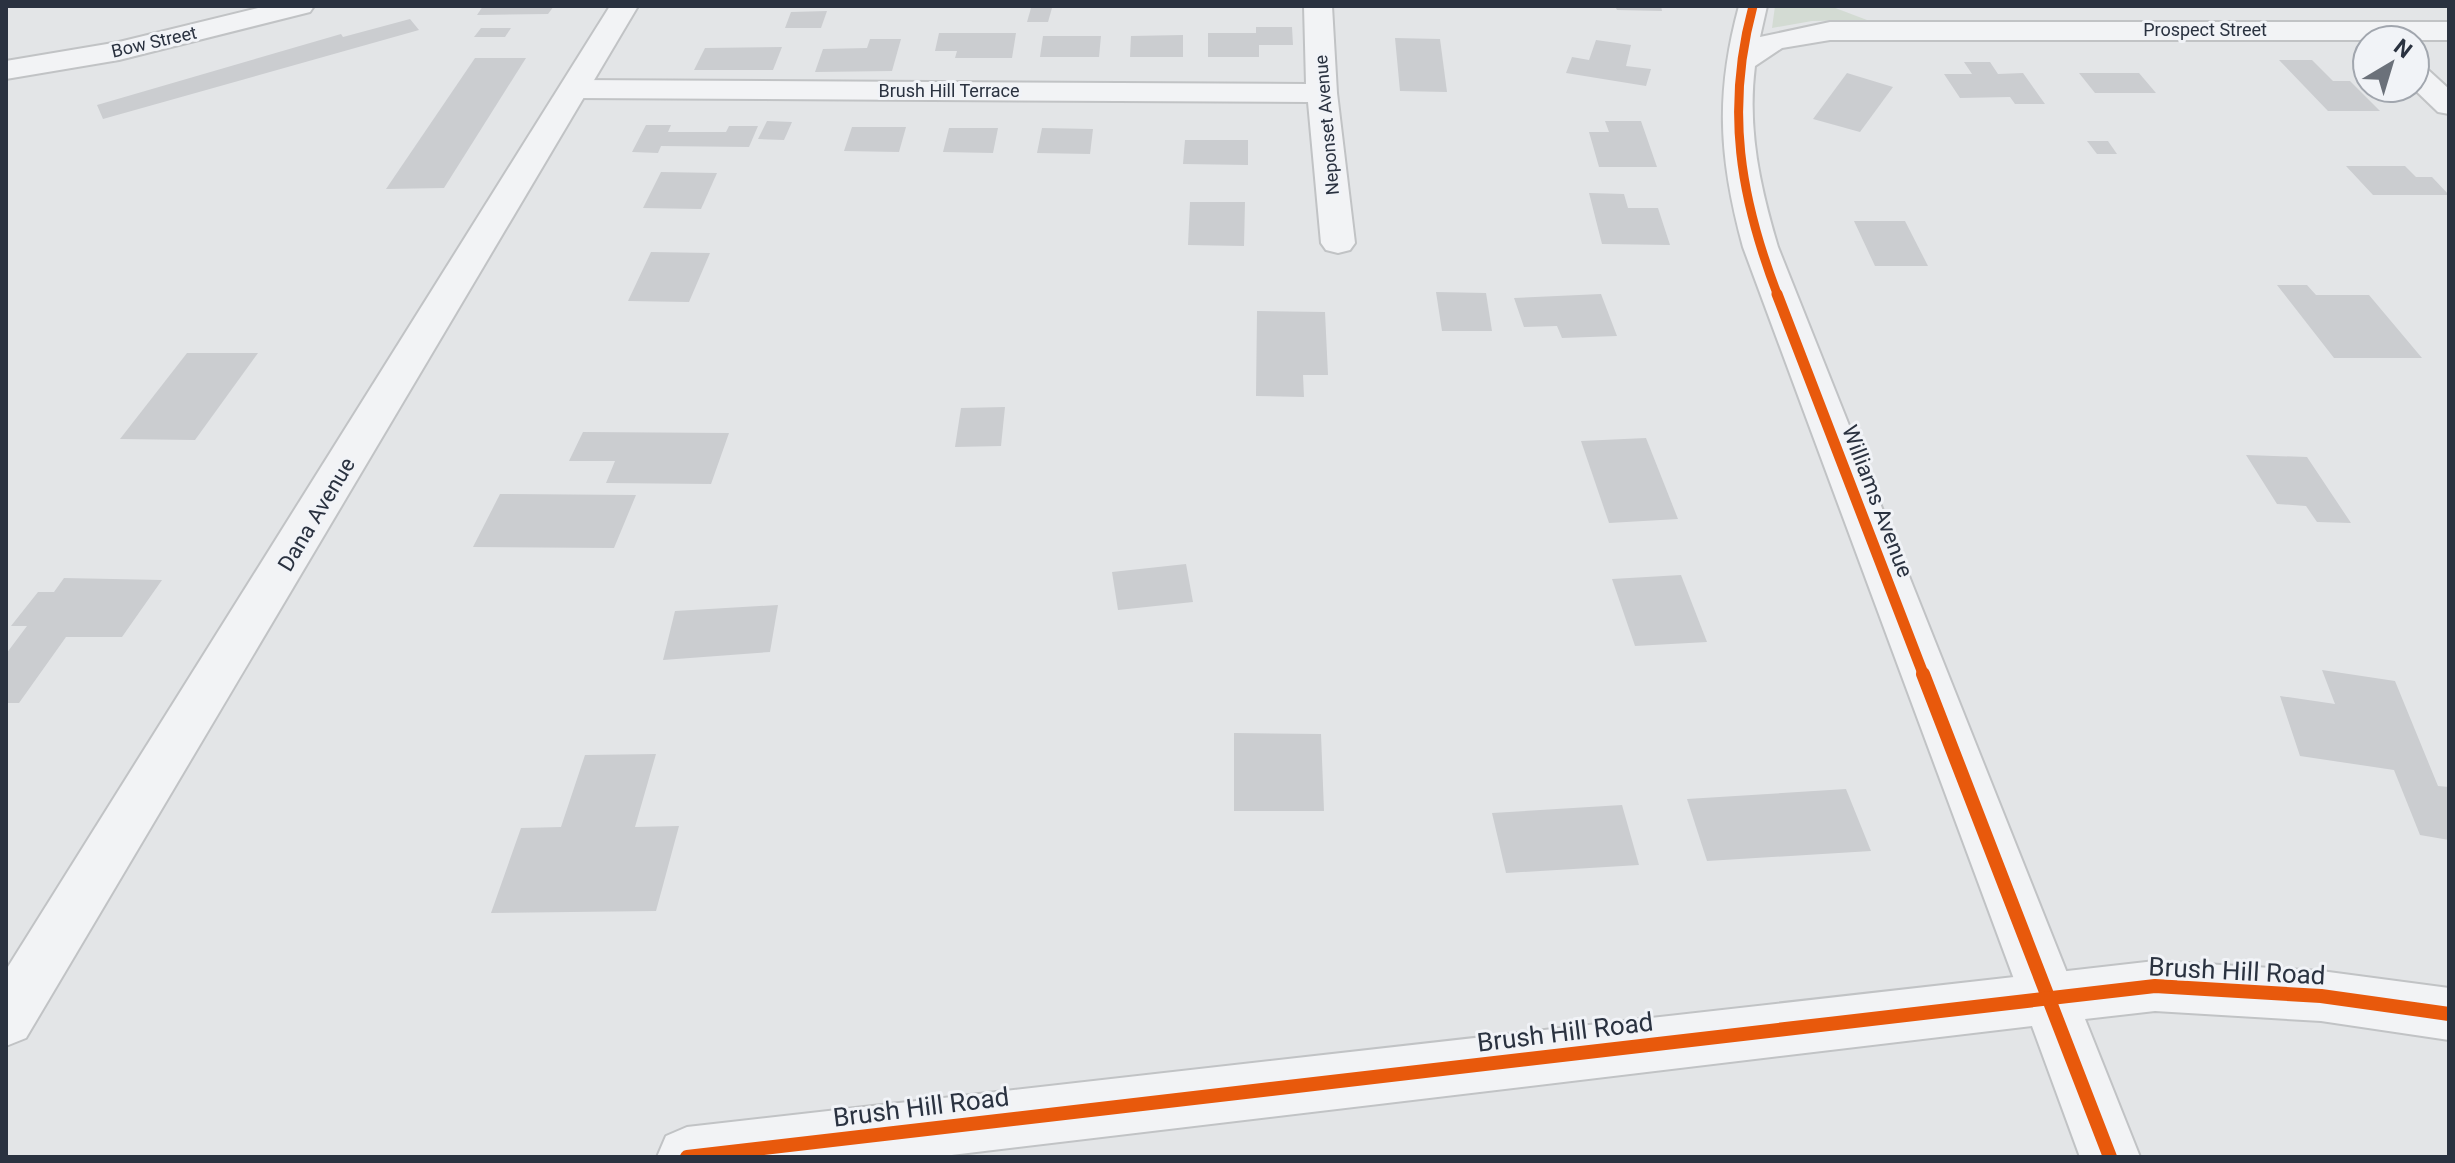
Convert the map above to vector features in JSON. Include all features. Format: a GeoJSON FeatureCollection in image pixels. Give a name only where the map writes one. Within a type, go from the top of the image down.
{"type":"FeatureCollection","features":[{"type":"Feature","properties":{"kind":"street","name":"Bow Street"},"geometry":{"type":"LineString","coordinates":[[6,70],[119,51],[300,6]]}},
{"type":"Feature","properties":{"kind":"street","name":"Dana Avenue"},"geometry":{"type":"LineString","coordinates":[[6,1020],[624,6]]}},
{"type":"Feature","properties":{"kind":"street","name":"Neponset Avenue"},"geometry":{"type":"LineString","coordinates":[[1318,6],[1322,93],[1338,243]]}},
{"type":"Feature","properties":{"kind":"street","name":"Williams Avenue"},"geometry":{"type":"LineString","coordinates":[[1753,6],[1738,63],[1733,107],[1747,195],[1771,279],[2110,1157]]}},
{"type":"Feature","properties":{"kind":"street","name":"Prospect Street"},"geometry":{"type":"LineString","coordinates":[[1864,6],[1961,30]]}},
{"type":"Feature","properties":{"kind":"street","name":"Prospect Street"},"geometry":{"type":"LineString","coordinates":[[1738,63],[1773,41],[1809,32],[2351,27]]}},
{"type":"Feature","properties":{"kind":"street","name":"Brush Hill Terrace"},"geometry":{"type":"LineString","coordinates":[[575,89],[1322,93]]}},
{"type":"Feature","properties":{"kind":"street"},"geometry":{"type":"LineString","coordinates":[[2431,89],[2449,105]]}},
{"type":"Feature","properties":{"kind":"street","name":"Brush Hill Road"},"geometry":{"type":"LineString","coordinates":[[687,1157],[2155,986],[2308,994],[2449,1014]]}},
{"type":"Feature","properties":{"kind":"shaded area"},"geometry":{"type":"Polygon","coordinates":[[[1775,6],[1830,6],[1867,20],[1812,21],[1772,28],[1775,6]]]}},
{"type":"Feature","properties":{"kind":"building"},"geometry":{"type":"Polygon","coordinates":[[[483,6],[554,6],[548,14],[477,15],[483,6]]]}},
{"type":"Feature","properties":{"kind":"building"},"geometry":{"type":"Polygon","coordinates":[[[1615,6],[1661,6],[1662,11],[1617,10],[1615,6]]]}},
{"type":"Feature","properties":{"kind":"building"},"geometry":{"type":"Polygon","coordinates":[[[1031,8],[1052,8],[1048,22],[1027,22],[1031,8]]]}},
{"type":"Feature","properties":{"kind":"building"},"geometry":{"type":"Polygon","coordinates":[[[827,11],[821,28],[785,28],[791,12],[827,11]]]}},
{"type":"Feature","properties":{"kind":"building"},"geometry":{"type":"Polygon","coordinates":[[[410,19],[419,30],[103,119],[97,105],[341,34],[343,37],[410,19]]]}},
{"type":"Feature","properties":{"kind":"building"},"geometry":{"type":"Polygon","coordinates":[[[1256,27],[1292,27],[1293,45],[1259,45],[1259,57],[1208,57],[1208,33],[1256,33],[1256,27]]]}},
{"type":"Feature","properties":{"kind":"building"},"geometry":{"type":"Polygon","coordinates":[[[481,28],[511,28],[505,37],[474,37],[481,28]]]}},
{"type":"Feature","properties":{"kind":"building"},"geometry":{"type":"Polygon","coordinates":[[[939,33],[1016,33],[1012,58],[955,58],[957,51],[935,51],[939,33]]]}},
{"type":"Feature","properties":{"kind":"building"},"geometry":{"type":"Polygon","coordinates":[[[1183,35],[1183,57],[1130,57],[1131,36],[1183,35]]]}},
{"type":"Feature","properties":{"kind":"building"},"geometry":{"type":"Polygon","coordinates":[[[1043,36],[1101,36],[1099,57],[1040,57],[1043,36]]]}},
{"type":"Feature","properties":{"kind":"building"},"geometry":{"type":"Polygon","coordinates":[[[1395,38],[1440,39],[1447,92],[1400,91],[1395,38]]]}},
{"type":"Feature","properties":{"kind":"building"},"geometry":{"type":"Polygon","coordinates":[[[870,39],[901,39],[892,71],[815,72],[823,49],[867,48],[870,39]]]}},
{"type":"Feature","properties":{"kind":"building"},"geometry":{"type":"Polygon","coordinates":[[[1596,40],[1631,45],[1626,66],[1651,69],[1646,86],[1566,73],[1572,57],[1589,60],[1596,40]]]}},
{"type":"Feature","properties":{"kind":"building"},"geometry":{"type":"Polygon","coordinates":[[[782,47],[773,70],[694,70],[705,48],[782,47]]]}},
{"type":"Feature","properties":{"kind":"building"},"geometry":{"type":"Polygon","coordinates":[[[475,58],[526,58],[444,188],[386,189],[475,58]]]}},
{"type":"Feature","properties":{"kind":"building"},"geometry":{"type":"Polygon","coordinates":[[[2279,60],[2312,60],[2333,81],[2351,82],[2351,104],[2373,104],[2380,111],[2328,111],[2279,60]]]}},
{"type":"Feature","properties":{"kind":"building"},"geometry":{"type":"Polygon","coordinates":[[[1964,62],[1990,62],[1998,74],[2023,73],[2045,104],[2015,104],[2010,97],[1960,98],[1944,74],[1972,74],[1964,62]]]}},
{"type":"Feature","properties":{"kind":"building"},"geometry":{"type":"Polygon","coordinates":[[[1847,73],[1893,87],[1860,132],[1813,119],[1847,73]]]}},
{"type":"Feature","properties":{"kind":"building"},"geometry":{"type":"Polygon","coordinates":[[[2079,73],[2139,73],[2156,93],[2095,93],[2079,73]]]}},
{"type":"Feature","properties":{"kind":"building"},"geometry":{"type":"Polygon","coordinates":[[[767,121],[792,122],[784,140],[758,139],[767,121]]]}},
{"type":"Feature","properties":{"kind":"building"},"geometry":{"type":"Polygon","coordinates":[[[1605,121],[1641,121],[1657,167],[1599,167],[1589,132],[1609,132],[1605,121]]]}},
{"type":"Feature","properties":{"kind":"building"},"geometry":{"type":"Polygon","coordinates":[[[646,125],[671,125],[668,132],[726,132],[729,126],[758,126],[749,147],[661,146],[658,153],[632,152],[646,125]]]}},
{"type":"Feature","properties":{"kind":"building"},"geometry":{"type":"Polygon","coordinates":[[[852,127],[906,127],[899,152],[844,151],[852,127]]]}},
{"type":"Feature","properties":{"kind":"building"},"geometry":{"type":"Polygon","coordinates":[[[949,128],[998,128],[993,153],[943,152],[949,128]]]}},
{"type":"Feature","properties":{"kind":"building"},"geometry":{"type":"Polygon","coordinates":[[[1042,128],[1093,129],[1090,154],[1037,153],[1042,128]]]}},
{"type":"Feature","properties":{"kind":"building"},"geometry":{"type":"Polygon","coordinates":[[[1185,140],[1248,140],[1248,165],[1183,164],[1185,140]]]}},
{"type":"Feature","properties":{"kind":"building"},"geometry":{"type":"Polygon","coordinates":[[[2087,141],[2108,141],[2117,154],[2097,154],[2087,141]]]}},
{"type":"Feature","properties":{"kind":"building"},"geometry":{"type":"Polygon","coordinates":[[[2346,166],[2405,166],[2416,177],[2432,177],[2449,195],[2373,195],[2346,166]]]}},
{"type":"Feature","properties":{"kind":"building"},"geometry":{"type":"Polygon","coordinates":[[[661,172],[717,173],[701,209],[643,208],[661,172]]]}},
{"type":"Feature","properties":{"kind":"building"},"geometry":{"type":"Polygon","coordinates":[[[1589,193],[1624,194],[1628,208],[1658,208],[1670,245],[1602,244],[1589,193]]]}},
{"type":"Feature","properties":{"kind":"building"},"geometry":{"type":"Polygon","coordinates":[[[1190,202],[1245,202],[1244,246],[1188,245],[1190,202]]]}},
{"type":"Feature","properties":{"kind":"building"},"geometry":{"type":"Polygon","coordinates":[[[1854,221],[1905,221],[1928,266],[1875,266],[1854,221]]]}},
{"type":"Feature","properties":{"kind":"building"},"geometry":{"type":"Polygon","coordinates":[[[651,252],[710,253],[689,302],[628,301],[651,252]]]}},
{"type":"Feature","properties":{"kind":"building"},"geometry":{"type":"Polygon","coordinates":[[[2277,285],[2307,285],[2316,295],[2369,295],[2422,358],[2334,358],[2277,285]]]}},
{"type":"Feature","properties":{"kind":"building"},"geometry":{"type":"Polygon","coordinates":[[[1436,292],[1486,293],[1492,331],[1442,331],[1436,292]]]}},
{"type":"Feature","properties":{"kind":"building"},"geometry":{"type":"Polygon","coordinates":[[[1601,294],[1617,336],[1562,338],[1557,326],[1524,327],[1514,298],[1601,294]]]}},
{"type":"Feature","properties":{"kind":"building"},"geometry":{"type":"Polygon","coordinates":[[[1257,311],[1325,312],[1328,375],[1303,375],[1304,397],[1256,396],[1257,311]]]}},
{"type":"Feature","properties":{"kind":"building"},"geometry":{"type":"Polygon","coordinates":[[[187,353],[258,353],[195,440],[120,439],[187,353]]]}},
{"type":"Feature","properties":{"kind":"building"},"geometry":{"type":"Polygon","coordinates":[[[1005,407],[1001,446],[955,447],[961,408],[1005,407]]]}},
{"type":"Feature","properties":{"kind":"building"},"geometry":{"type":"Polygon","coordinates":[[[583,432],[729,433],[711,484],[606,483],[615,461],[569,461],[583,432]]]}},
{"type":"Feature","properties":{"kind":"building"},"geometry":{"type":"Polygon","coordinates":[[[1646,438],[1678,519],[1609,523],[1581,441],[1646,438]]]}},
{"type":"Feature","properties":{"kind":"building"},"geometry":{"type":"Polygon","coordinates":[[[2246,455],[2307,457],[2351,523],[2317,522],[2306,506],[2277,504],[2246,455]]]}},
{"type":"Feature","properties":{"kind":"building"},"geometry":{"type":"Polygon","coordinates":[[[500,494],[636,495],[614,548],[473,547],[500,494]]]}},
{"type":"Feature","properties":{"kind":"building"},"geometry":{"type":"Polygon","coordinates":[[[1186,564],[1193,602],[1118,610],[1112,572],[1186,564]]]}},
{"type":"Feature","properties":{"kind":"building"},"geometry":{"type":"Polygon","coordinates":[[[1681,575],[1707,642],[1635,646],[1612,579],[1681,575]]]}},
{"type":"Feature","properties":{"kind":"building"},"geometry":{"type":"Polygon","coordinates":[[[64,578],[162,580],[122,637],[66,637],[19,703],[6,703],[6,654],[27,626],[11,626],[38,592],[54,592],[64,578]]]}},
{"type":"Feature","properties":{"kind":"building"},"geometry":{"type":"Polygon","coordinates":[[[778,605],[770,652],[663,660],[675,611],[778,605]]]}},
{"type":"Feature","properties":{"kind":"building"},"geometry":{"type":"Polygon","coordinates":[[[2322,670],[2395,681],[2438,786],[2449,787],[2449,840],[2420,835],[2394,770],[2300,756],[2280,696],[2335,704],[2322,670]]]}},
{"type":"Feature","properties":{"kind":"building"},"geometry":{"type":"Polygon","coordinates":[[[1234,733],[1321,734],[1324,811],[1234,811],[1234,733]]]}},
{"type":"Feature","properties":{"kind":"building"},"geometry":{"type":"Polygon","coordinates":[[[656,754],[635,827],[679,826],[656,911],[491,913],[521,828],[561,827],[585,755],[656,754]]]}},
{"type":"Feature","properties":{"kind":"building"},"geometry":{"type":"Polygon","coordinates":[[[1846,789],[1871,851],[1707,861],[1687,799],[1846,789]]]}},
{"type":"Feature","properties":{"kind":"building"},"geometry":{"type":"Polygon","coordinates":[[[1622,805],[1639,865],[1506,873],[1492,813],[1622,805]]]}},
{"type":"Feature","properties":{"kind":"cycle path"},"geometry":{"type":"LineString","coordinates":[[1753,6],[1737,78],[1738,144],[1751,209],[1771,279],[2110,1157]]}},
{"type":"Feature","properties":{"kind":"cycle path"},"geometry":{"type":"LineString","coordinates":[[687,1157],[2155,986],[2321,996],[2449,1014]]}}]}
